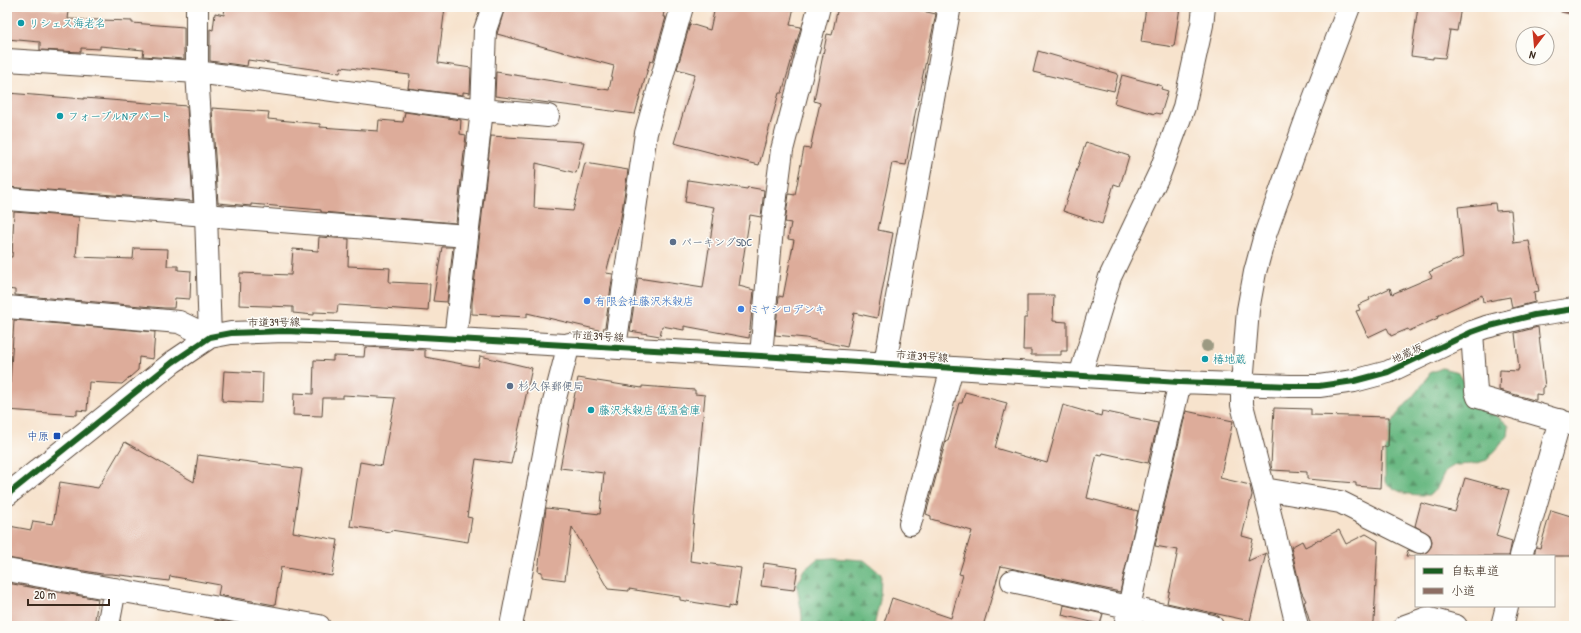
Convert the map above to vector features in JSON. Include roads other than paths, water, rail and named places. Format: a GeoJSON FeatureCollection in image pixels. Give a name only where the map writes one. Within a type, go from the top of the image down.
{"type":"FeatureCollection","features":[{"type":"Feature","properties":{"kind":"street"},"geometry":{"type":"LineString","coordinates":[[7,308],[179,322],[210,337],[206,214],[197,72],[197,7]]}},
{"type":"Feature","properties":{"kind":"street"},"geometry":{"type":"LineString","coordinates":[[455,339],[482,110],[485,30],[493,7]]}},
{"type":"Feature","properties":{"kind":"street"},"geometry":{"type":"LineString","coordinates":[[615,347],[646,133],[682,7]]}},
{"type":"Feature","properties":{"kind":"street"},"geometry":{"type":"LineString","coordinates":[[761,356],[772,228],[782,150],[819,7]]}},
{"type":"Feature","properties":{"kind":"street"},"geometry":{"type":"LineString","coordinates":[[885,363],[949,11],[946,7]]}},
{"type":"Feature","properties":{"kind":"street"},"geometry":{"type":"LineString","coordinates":[[1080,376],[1110,277],[1160,172],[1184,107],[1202,25],[1204,7]]}},
{"type":"Feature","properties":{"kind":"street"},"geometry":{"type":"LineString","coordinates":[[1297,626],[1242,405],[1242,384],[1248,310],[1254,272],[1265,235],[1307,117],[1349,7]]}},
{"type":"Feature","properties":{"kind":"street"},"geometry":{"type":"LineString","coordinates":[[7,60],[197,72],[482,110],[548,116]]}},
{"type":"Feature","properties":{"kind":"street"},"geometry":{"type":"LineString","coordinates":[[7,199],[467,236]]}},
{"type":"Feature","properties":{"kind":"street","name":"地蔵坂"},"geometry":{"type":"LineString","coordinates":[[1242,384],[1319,386],[1354,381],[1388,372],[1472,332],[1534,314],[1574,309]]}},
{"type":"Feature","properties":{"kind":"street","name":"市道39号線"},"geometry":{"type":"LineString","coordinates":[[7,495],[173,362],[210,337],[231,333],[285,331],[569,344],[1180,382],[1242,384]]}},
{"type":"Feature","properties":{"kind":"street"},"geometry":{"type":"LineString","coordinates":[[1472,332],[1476,391],[1478,397],[1567,422],[1541,486],[1521,555]]}},
{"type":"Feature","properties":{"kind":"street"},"geometry":{"type":"LineString","coordinates":[[512,626],[554,402],[569,344]]}},
{"type":"Feature","properties":{"kind":"street"},"geometry":{"type":"LineString","coordinates":[[910,524],[952,368]]}},
{"type":"Feature","properties":{"kind":"street"},"geometry":{"type":"LineString","coordinates":[[1128,617],[1142,546],[1180,382]]}},
{"type":"Feature","properties":{"kind":"street"},"geometry":{"type":"LineString","coordinates":[[1264,489],[1340,502],[1420,542]]}},
{"type":"Feature","properties":{"kind":"street"},"geometry":{"type":"LineString","coordinates":[[7,570],[115,589],[266,621],[319,626]]}},
{"type":"Feature","properties":{"kind":"street"},"geometry":{"type":"LineString","coordinates":[[1012,581],[1128,617],[1212,626]]}},
{"type":"Feature","properties":{"kind":"street"},"geometry":{"type":"LineString","coordinates":[[108,626],[115,589]]}},
{"type":"Feature","properties":{"kind":"street"},"geometry":{"type":"LineString","coordinates":[[1502,626],[1507,607]]}},
{"type":"Feature","properties":{"kind":"street"},"geometry":{"type":"LineString","coordinates":[[1405,626],[1427,618],[1456,626]]}},
{"type":"Feature","properties":{"kind":"place","name":"リシェス海老名"},"geometry":{"type":"Point","coordinates":[21,23]}},
{"type":"Feature","properties":{"kind":"place","name":"フォーブルNアパート"},"geometry":{"type":"Point","coordinates":[60,116]}},
{"type":"Feature","properties":{"kind":"place","name":"パーキングSDC"},"geometry":{"type":"Point","coordinates":[673,242]}},
{"type":"Feature","properties":{"kind":"place","name":"有限会社藤沢米穀店"},"geometry":{"type":"Point","coordinates":[587,301]}},
{"type":"Feature","properties":{"kind":"place","name":"ミヤシロデンキ"},"geometry":{"type":"Point","coordinates":[741,309]}},
{"type":"Feature","properties":{"kind":"place","name":"椿地蔵"},"geometry":{"type":"Point","coordinates":[1205,359]}},
{"type":"Feature","properties":{"kind":"place","name":"杉久保郵便局"},"geometry":{"type":"Point","coordinates":[510,386]}},
{"type":"Feature","properties":{"kind":"place","name":"藤沢米穀店 低温倉庫"},"geometry":{"type":"Point","coordinates":[591,410]}},
{"type":"Feature","properties":{"kind":"place","name":"中原"},"geometry":{"type":"Point","coordinates":[57,436]}}]}
